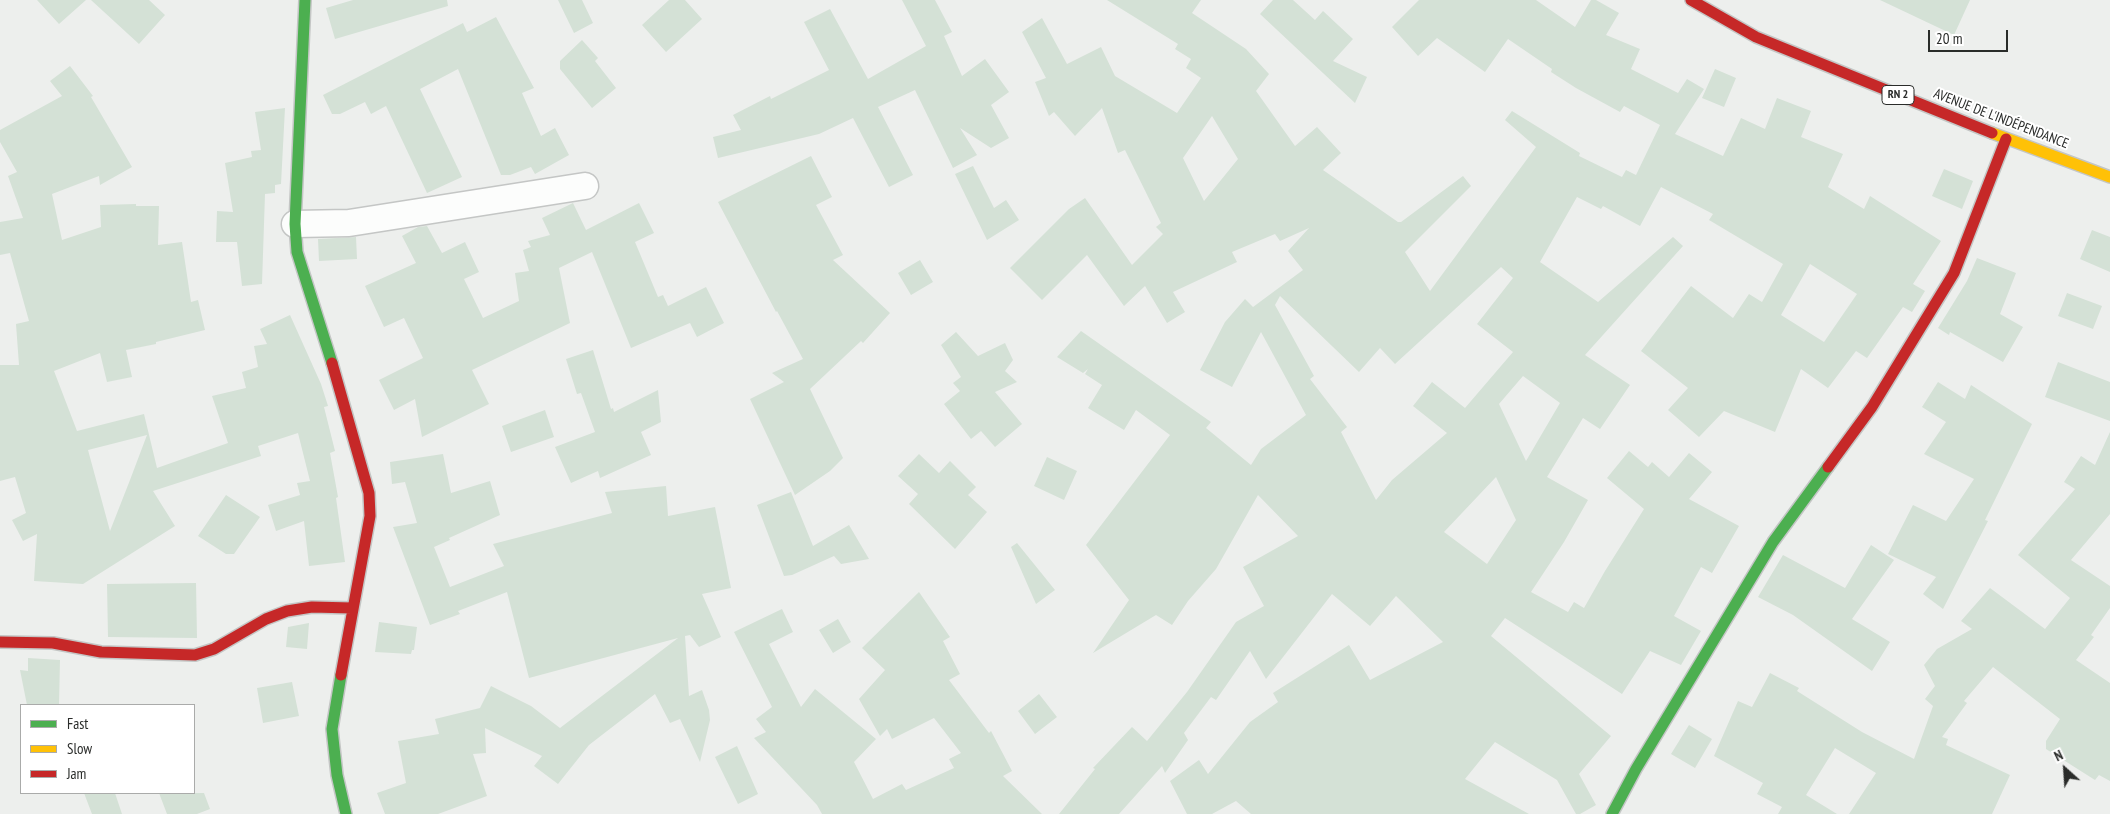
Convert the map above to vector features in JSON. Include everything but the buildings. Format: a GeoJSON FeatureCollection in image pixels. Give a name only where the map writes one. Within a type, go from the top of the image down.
{"type":"FeatureCollection","features":[{"type":"Feature","properties":{"kind":"street"},"geometry":{"type":"LineString","coordinates":[[305,0],[295,224],[298,252],[344,401],[369,493],[370,516],[352,608],[332,729],[337,775],[346,814]]}},
{"type":"Feature","properties":{"kind":"street","name":"AVENUE DE L'INDÉPENDANCE"},"geometry":{"type":"LineString","coordinates":[[1691,0],[1756,37],[2006,139],[2110,177]]}},
{"type":"Feature","properties":{"kind":"street"},"geometry":{"type":"LineString","coordinates":[[1612,814],[1636,768],[1773,542],[1872,406],[1954,273],[2006,139]]}},
{"type":"Feature","properties":{"kind":"street"},"geometry":{"type":"LineString","coordinates":[[295,224],[349,223],[585,186]]}},
{"type":"Feature","properties":{"kind":"street"},"geometry":{"type":"LineString","coordinates":[[0,642],[53,643],[101,652],[195,655],[214,649],[266,619],[287,611],[312,607],[352,608]]}},
{"type":"Feature","properties":{"kind":"traffic: fast"},"geometry":{"type":"LineString","coordinates":[[305,0],[295,224],[297,252],[332,363]]}},
{"type":"Feature","properties":{"kind":"traffic: fast"},"geometry":{"type":"LineString","coordinates":[[1612,814],[1636,769],[1773,542],[1828,467]]}},
{"type":"Feature","properties":{"kind":"traffic: fast"},"geometry":{"type":"LineString","coordinates":[[341,675],[332,729],[337,775],[346,814]]}},
{"type":"Feature","properties":{"kind":"traffic: slow"},"geometry":{"type":"LineString","coordinates":[[1992,133],[2110,177]]}},
{"type":"Feature","properties":{"kind":"traffic: jam"},"geometry":{"type":"LineString","coordinates":[[1691,0],[1756,37],[1992,133]]}},
{"type":"Feature","properties":{"kind":"traffic: jam"},"geometry":{"type":"LineString","coordinates":[[1828,467],[1872,407],[1954,273],[2006,139]]}},
{"type":"Feature","properties":{"kind":"traffic: jam"},"geometry":{"type":"LineString","coordinates":[[332,363],[369,493],[370,516],[341,675]]}},
{"type":"Feature","properties":{"kind":"traffic: jam"},"geometry":{"type":"LineString","coordinates":[[0,642],[53,643],[101,652],[195,655],[214,649],[266,619],[287,611],[312,607],[352,608]]}}]}
